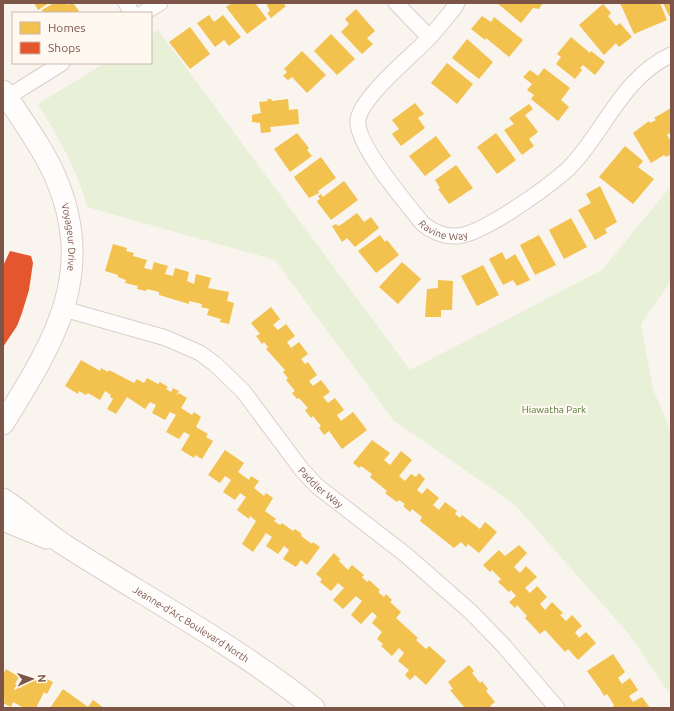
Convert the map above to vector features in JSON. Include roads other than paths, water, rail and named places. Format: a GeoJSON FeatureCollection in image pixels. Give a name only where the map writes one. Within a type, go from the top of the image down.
{"type":"FeatureCollection","features":[{"type":"Feature","properties":{"kind":"main road","name":"Voyageur Drive"},"geometry":{"type":"LineString","coordinates":[[3,424],[38,367],[57,330],[64,310],[70,281],[72,248],[64,201],[55,176],[4,96]]}},
{"type":"Feature","properties":{"kind":"main road","name":"Jeanne-d'Arc Boulevard North"},"geometry":{"type":"LineString","coordinates":[[3,499],[21,510],[64,545],[248,659],[314,708]]}},
{"type":"Feature","properties":{"kind":"main road","name":"Jeanne-d'Arc Boulevard North"},"geometry":{"type":"LineString","coordinates":[[3,520],[64,545]]}},
{"type":"Feature","properties":{"kind":"street"},"geometry":{"type":"LineString","coordinates":[[126,3],[131,12]]}},
{"type":"Feature","properties":{"kind":"street"},"geometry":{"type":"LineString","coordinates":[[145,12],[160,3]]}},
{"type":"Feature","properties":{"kind":"street"},"geometry":{"type":"LineString","coordinates":[[396,3],[429,38]]}},
{"type":"Feature","properties":{"kind":"street","name":"Ravine Way"},"geometry":{"type":"LineString","coordinates":[[457,3],[429,38],[368,99],[358,121],[362,139],[370,155],[423,224],[432,231],[456,236],[470,234],[513,211],[568,169],[630,87],[649,68],[671,55]]}},
{"type":"Feature","properties":{"kind":"street","name":"Voyageur Drive"},"geometry":{"type":"LineString","coordinates":[[4,96],[60,64]]}},
{"type":"Feature","properties":{"kind":"street","name":"Paddler Way"},"geometry":{"type":"LineString","coordinates":[[64,310],[166,338],[200,353],[215,364],[243,391],[302,470],[317,486],[406,555],[471,612],[503,645],[557,708]]}},
{"type":"Feature","properties":{"kind":"park label","name":"Hiawatha Park"},"geometry":{"type":"Point","coordinates":[554,409]}}]}
